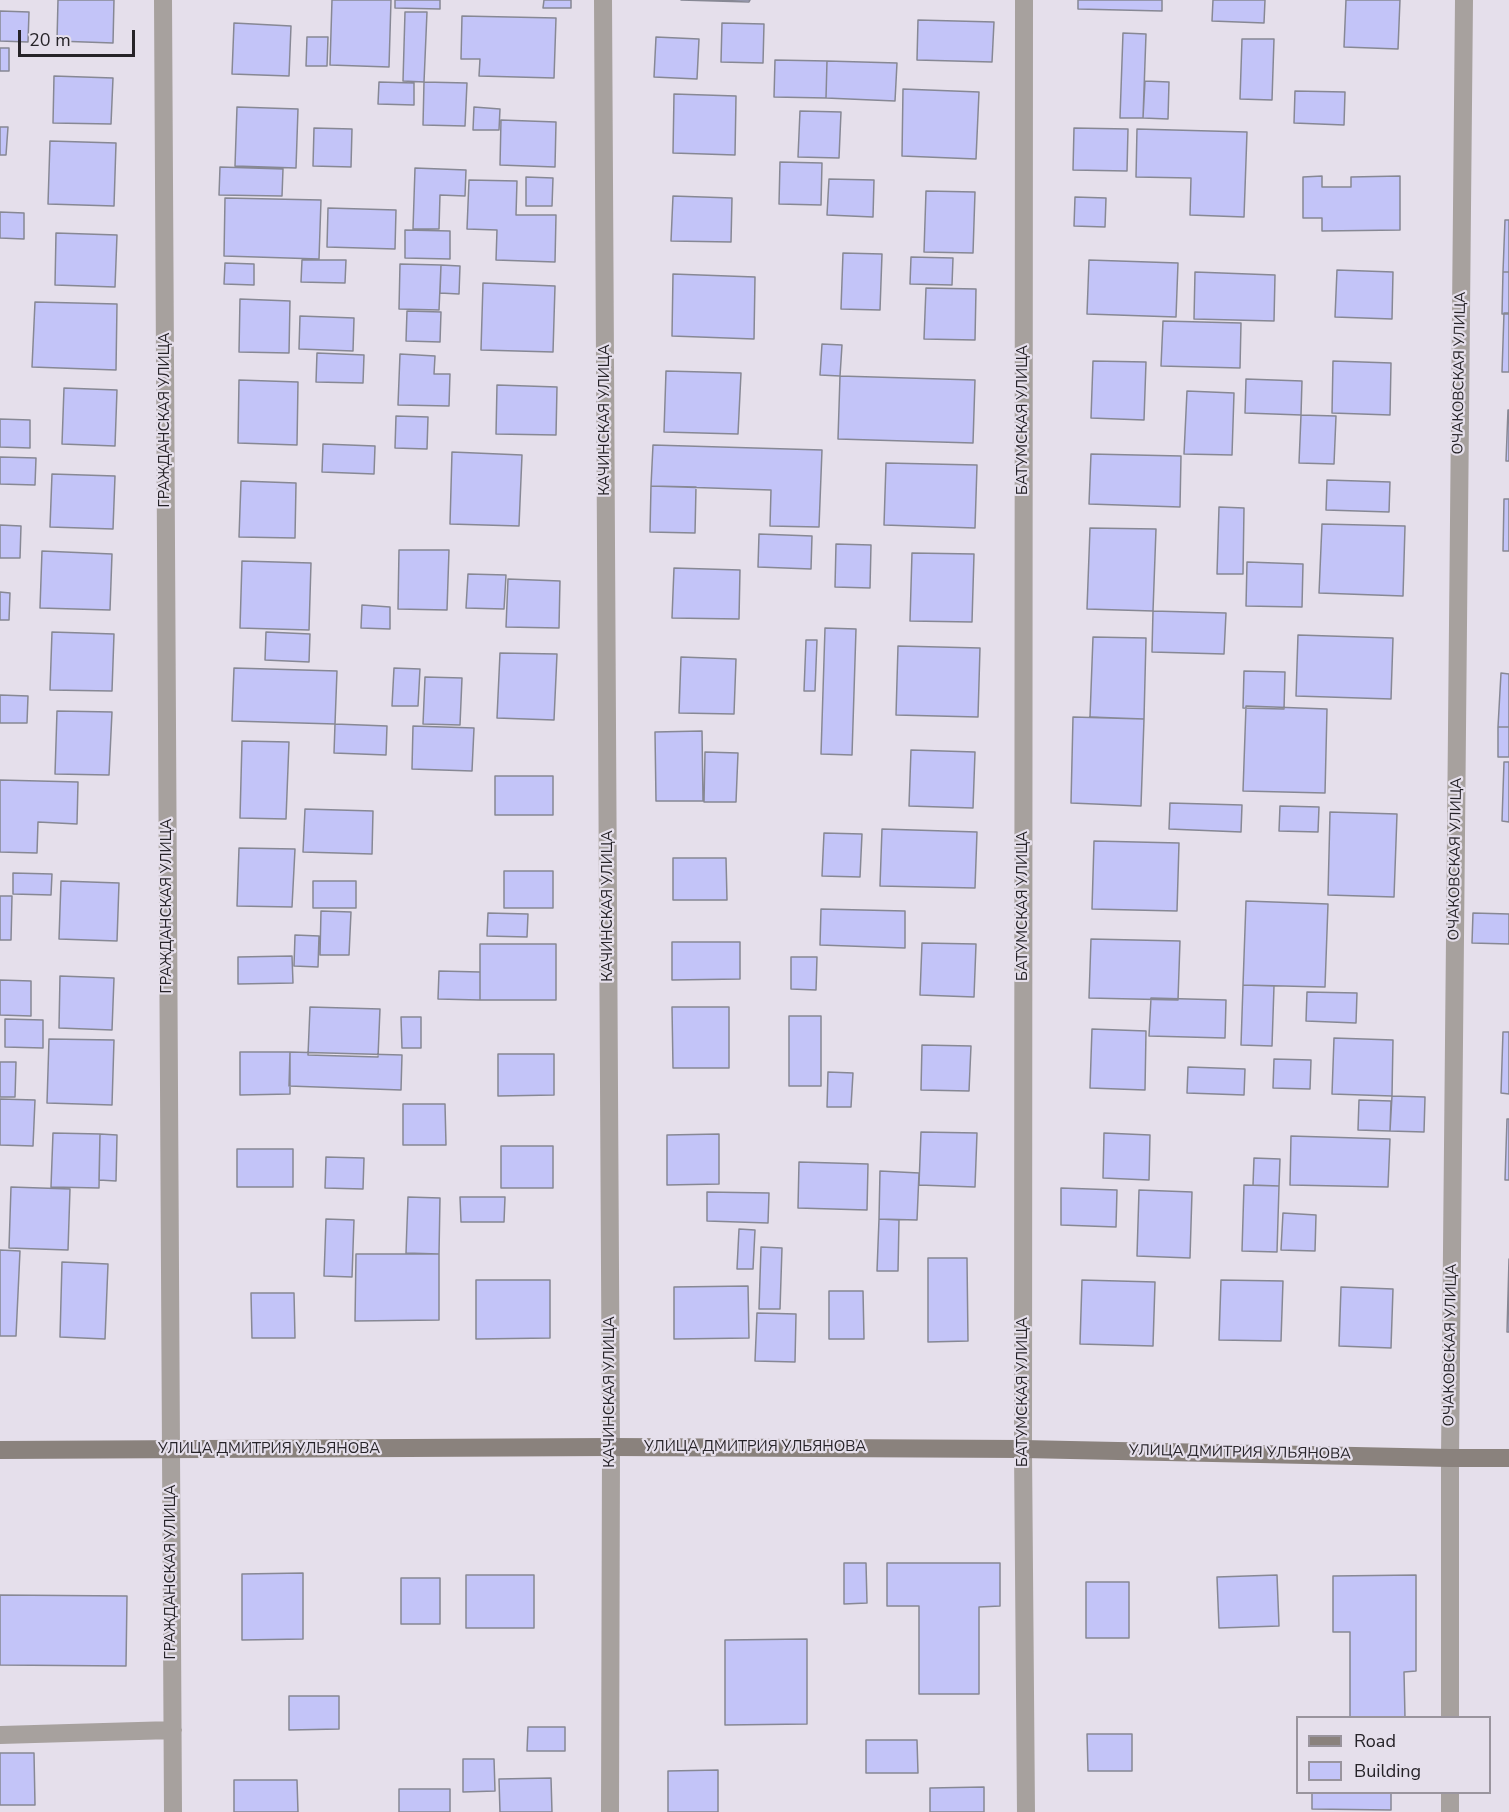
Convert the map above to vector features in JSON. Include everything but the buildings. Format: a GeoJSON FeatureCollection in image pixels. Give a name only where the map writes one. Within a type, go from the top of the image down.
{"type":"FeatureCollection","features":[{"type":"Feature","properties":{"kind":"main road","name":"УЛИЦА ДМИТРИЯ УЛЬЯНОВА"},"geometry":{"type":"LineString","coordinates":[[0,1450],[611,1447],[1023,1449],[1509,1458]]}},
{"type":"Feature","properties":{"kind":"street","name":"ГРАЖДАНСКАЯ УЛИЦА"},"geometry":{"type":"LineString","coordinates":[[163,0],[173,1812]]}},
{"type":"Feature","properties":{"kind":"street","name":"КАЧИНСКАЯ УЛИЦА"},"geometry":{"type":"LineString","coordinates":[[603,0],[611,1447],[610,1812]]}},
{"type":"Feature","properties":{"kind":"street","name":"БАТУМСКАЯ УЛИЦА"},"geometry":{"type":"LineString","coordinates":[[1024,0],[1023,1449],[1026,1812]]}},
{"type":"Feature","properties":{"kind":"street","name":"ОЧАКОВСКАЯ УЛИЦА"},"geometry":{"type":"LineString","coordinates":[[1450,1716],[1450,1458],[1464,0]]}},
{"type":"Feature","properties":{"kind":"street"},"geometry":{"type":"LineString","coordinates":[[0,1735],[173,1730]]}},
{"type":"Feature","properties":{"kind":"street"},"geometry":{"type":"LineString","coordinates":[[1450,1794],[1450,1812]]}}]}
